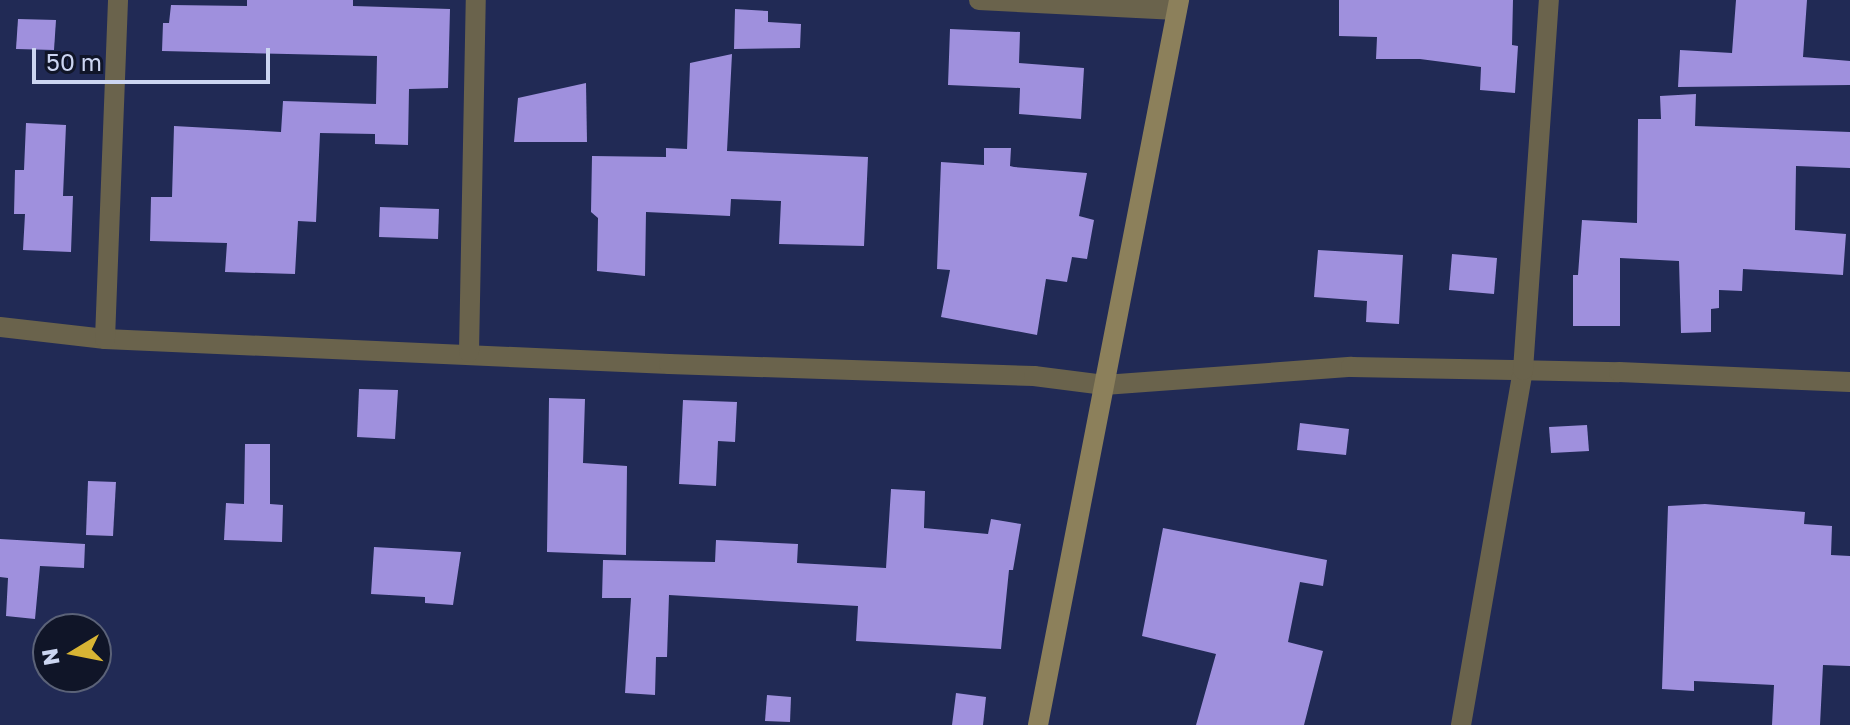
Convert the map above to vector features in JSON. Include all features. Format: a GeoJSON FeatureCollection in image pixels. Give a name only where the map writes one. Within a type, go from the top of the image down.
{"type":"FeatureCollection","features":[{"type":"Feature","properties":{"kind":"street"},"geometry":{"type":"LineString","coordinates":[[105,339],[118,0]]}},
{"type":"Feature","properties":{"kind":"street"},"geometry":{"type":"LineString","coordinates":[[469,352],[476,0]]}},
{"type":"Feature","properties":{"kind":"street"},"geometry":{"type":"LineString","coordinates":[[979,0],[1178,5],[1038,725]]}},
{"type":"Feature","properties":{"kind":"street"},"geometry":{"type":"LineString","coordinates":[[1461,725],[1523,370],[1549,0]]}},
{"type":"Feature","properties":{"kind":"street"},"geometry":{"type":"LineString","coordinates":[[0,327],[105,339],[469,352],[669,364],[1034,376],[1104,385],[1351,367],[1850,382]]}},
{"type":"Feature","properties":{"kind":"building"},"geometry":{"type":"Polygon","coordinates":[[[247,0],[353,0],[353,6],[450,9],[448,88],[409,89],[408,145],[375,144],[375,134],[320,133],[316,222],[298,221],[295,274],[225,272],[227,243],[150,241],[151,197],[172,197],[174,126],[281,132],[283,101],[376,104],[377,56],[162,51],[163,23],[169,23],[171,5],[247,6],[247,0]]]}},
{"type":"Feature","properties":{"kind":"building"},"geometry":{"type":"Polygon","coordinates":[[[1339,0],[1513,0],[1512,45],[1518,46],[1515,93],[1480,90],[1481,67],[1420,59],[1376,59],[1377,37],[1339,36],[1339,0]]]}},
{"type":"Feature","properties":{"kind":"building"},"geometry":{"type":"Polygon","coordinates":[[[1736,0],[1807,0],[1803,57],[1850,61],[1850,85],[1678,87],[1680,50],[1732,53],[1736,0]]]}},
{"type":"Feature","properties":{"kind":"building"},"geometry":{"type":"Polygon","coordinates":[[[735,9],[768,11],[768,22],[801,24],[800,48],[734,49],[735,9]]]}},
{"type":"Feature","properties":{"kind":"building"},"geometry":{"type":"Polygon","coordinates":[[[18,19],[56,20],[54,50],[16,49],[18,19]]]}},
{"type":"Feature","properties":{"kind":"building"},"geometry":{"type":"Polygon","coordinates":[[[950,29],[1020,32],[1019,63],[1084,68],[1081,119],[1019,114],[1020,88],[948,85],[950,29]]]}},
{"type":"Feature","properties":{"kind":"building"},"geometry":{"type":"Polygon","coordinates":[[[732,54],[727,151],[868,157],[864,246],[779,244],[781,201],[731,199],[730,216],[646,212],[645,276],[597,271],[598,218],[591,212],[592,156],[666,157],[666,148],[687,149],[690,63],[732,54]]]}},
{"type":"Feature","properties":{"kind":"building"},"geometry":{"type":"Polygon","coordinates":[[[586,83],[587,142],[514,142],[518,98],[586,83]]]}},
{"type":"Feature","properties":{"kind":"building"},"geometry":{"type":"Polygon","coordinates":[[[1696,94],[1695,126],[1850,132],[1850,168],[1796,166],[1795,230],[1846,234],[1843,275],[1743,269],[1742,291],[1719,290],[1719,308],[1711,309],[1711,332],[1681,333],[1679,261],[1620,258],[1620,326],[1573,326],[1573,275],[1578,275],[1582,220],[1637,223],[1638,119],[1661,119],[1660,96],[1696,94]]]}},
{"type":"Feature","properties":{"kind":"building"},"geometry":{"type":"Polygon","coordinates":[[[26,123],[66,125],[63,196],[73,196],[71,252],[23,250],[25,214],[14,214],[15,170],[24,170],[26,123]]]}},
{"type":"Feature","properties":{"kind":"building"},"geometry":{"type":"Polygon","coordinates":[[[984,148],[1011,148],[1010,166],[1014,167],[1087,173],[1079,216],[1094,220],[1087,259],[1072,257],[1067,282],[1046,279],[1037,335],[941,317],[950,270],[937,269],[941,162],[984,165],[984,148]]]}},
{"type":"Feature","properties":{"kind":"building"},"geometry":{"type":"Polygon","coordinates":[[[380,207],[439,209],[438,239],[379,237],[380,207]]]}},
{"type":"Feature","properties":{"kind":"building"},"geometry":{"type":"Polygon","coordinates":[[[1318,250],[1403,255],[1399,324],[1366,322],[1367,301],[1314,297],[1318,250]]]}},
{"type":"Feature","properties":{"kind":"building"},"geometry":{"type":"Polygon","coordinates":[[[1452,254],[1497,258],[1494,294],[1449,290],[1452,254]]]}},
{"type":"Feature","properties":{"kind":"building"},"geometry":{"type":"Polygon","coordinates":[[[359,389],[398,390],[395,439],[357,437],[359,389]]]}},
{"type":"Feature","properties":{"kind":"building"},"geometry":{"type":"Polygon","coordinates":[[[549,398],[585,399],[583,463],[627,466],[626,555],[547,552],[549,398]]]}},
{"type":"Feature","properties":{"kind":"building"},"geometry":{"type":"Polygon","coordinates":[[[683,400],[737,402],[735,442],[718,441],[716,486],[679,484],[683,400]]]}},
{"type":"Feature","properties":{"kind":"building"},"geometry":{"type":"Polygon","coordinates":[[[1300,423],[1349,429],[1346,455],[1297,450],[1300,423]]]}},
{"type":"Feature","properties":{"kind":"building"},"geometry":{"type":"Polygon","coordinates":[[[1587,425],[1589,451],[1551,453],[1549,427],[1587,425]]]}},
{"type":"Feature","properties":{"kind":"building"},"geometry":{"type":"Polygon","coordinates":[[[245,444],[270,444],[270,504],[283,505],[282,542],[224,540],[226,503],[244,504],[245,444]]]}},
{"type":"Feature","properties":{"kind":"building"},"geometry":{"type":"Polygon","coordinates":[[[88,481],[116,482],[113,536],[86,535],[88,481]]]}},
{"type":"Feature","properties":{"kind":"building"},"geometry":{"type":"Polygon","coordinates":[[[891,489],[925,491],[924,528],[988,534],[991,519],[1021,524],[1013,570],[1009,570],[1001,649],[856,641],[858,606],[669,595],[667,657],[656,657],[655,695],[625,693],[631,598],[602,598],[603,560],[715,562],[716,540],[798,544],[797,563],[886,568],[891,489]]]}},
{"type":"Feature","properties":{"kind":"building"},"geometry":{"type":"Polygon","coordinates":[[[1705,504],[1805,512],[1804,524],[1832,526],[1831,555],[1850,556],[1850,666],[1823,665],[1820,725],[1772,725],[1774,685],[1694,681],[1694,691],[1662,689],[1668,506],[1705,504]]]}},
{"type":"Feature","properties":{"kind":"building"},"geometry":{"type":"Polygon","coordinates":[[[1163,528],[1327,560],[1323,586],[1300,582],[1288,642],[1323,651],[1304,725],[1196,725],[1216,654],[1142,636],[1163,528]]]}},
{"type":"Feature","properties":{"kind":"building"},"geometry":{"type":"Polygon","coordinates":[[[0,539],[85,544],[84,568],[40,566],[36,613],[32,613],[32,619],[6,616],[8,578],[0,577],[0,539]]]}},
{"type":"Feature","properties":{"kind":"building"},"geometry":{"type":"Polygon","coordinates":[[[374,547],[461,552],[453,605],[425,603],[425,597],[371,594],[374,547]]]}},
{"type":"Feature","properties":{"kind":"building"},"geometry":{"type":"Polygon","coordinates":[[[956,693],[986,697],[983,725],[952,725],[956,693]]]}},
{"type":"Feature","properties":{"kind":"building"},"geometry":{"type":"Polygon","coordinates":[[[767,695],[791,697],[790,722],[765,721],[767,695]]]}}]}
